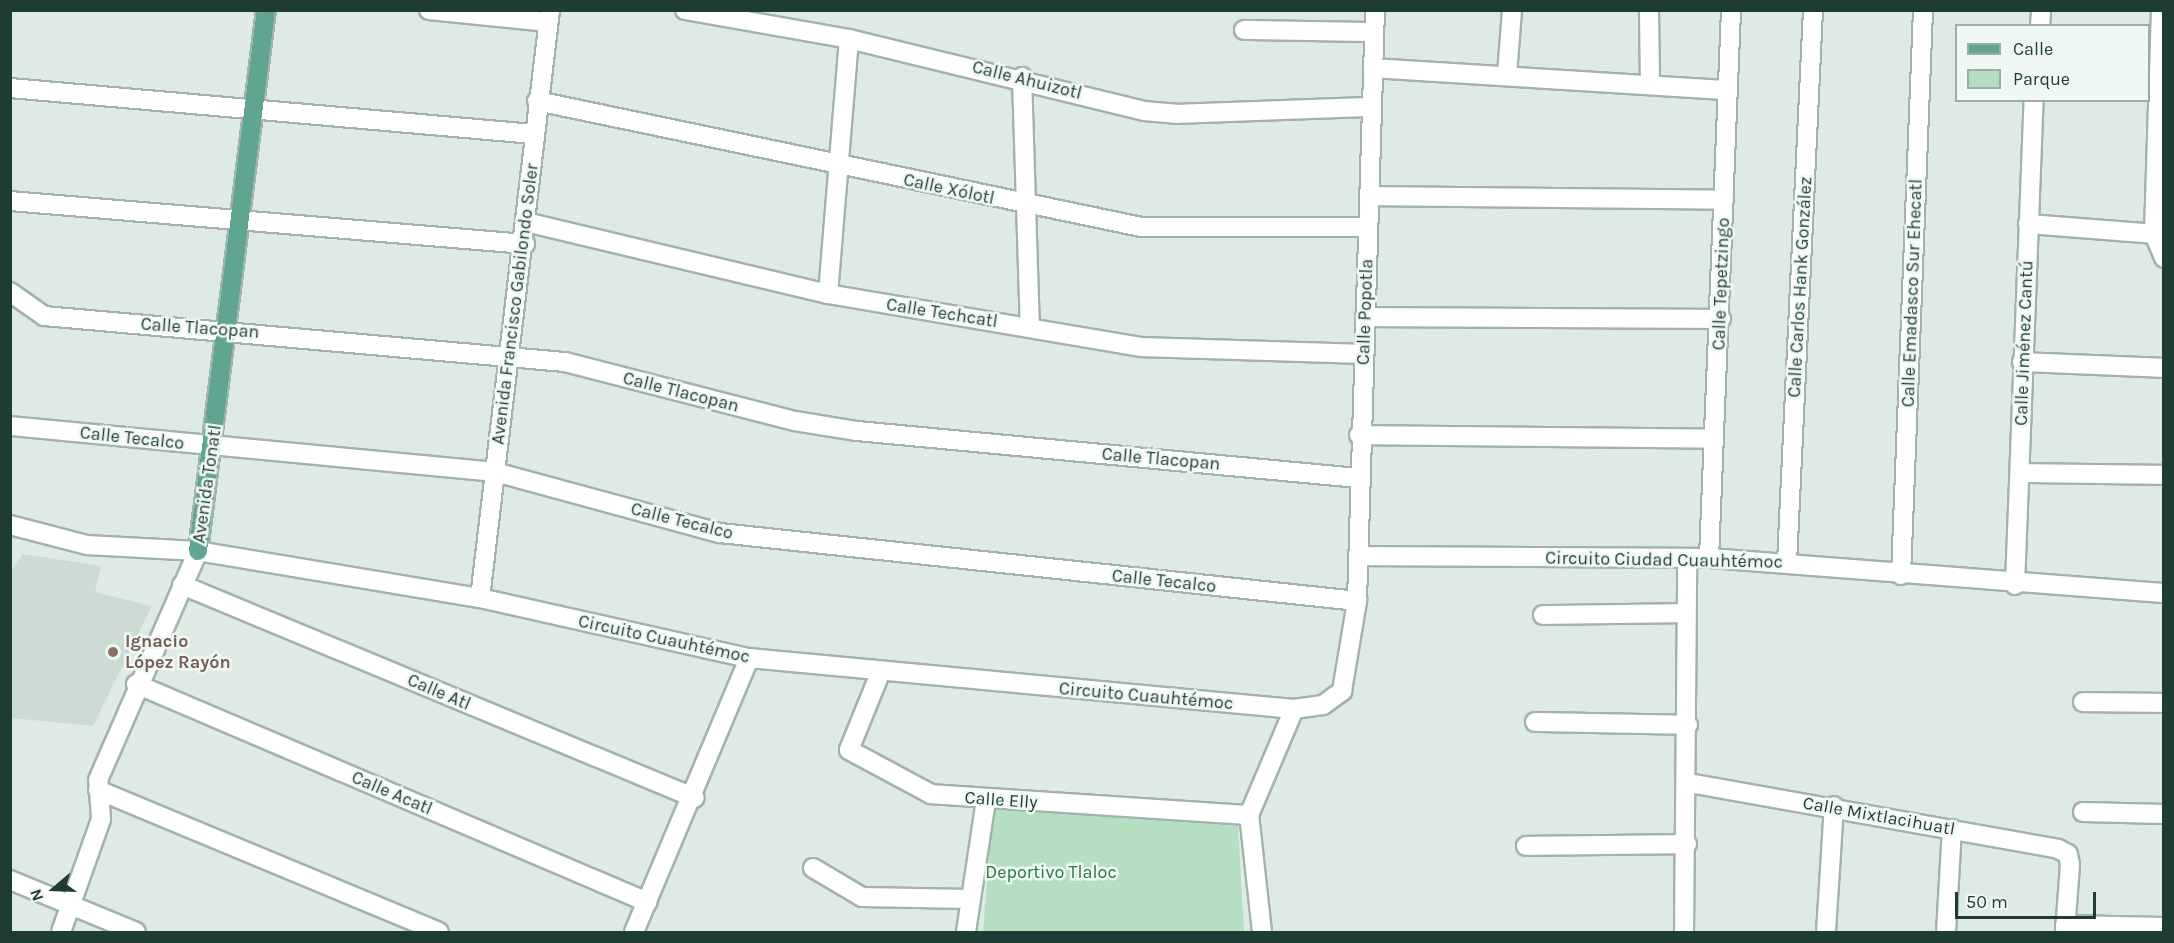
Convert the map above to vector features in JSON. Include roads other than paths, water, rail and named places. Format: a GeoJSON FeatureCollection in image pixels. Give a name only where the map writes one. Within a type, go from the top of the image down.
{"type":"FeatureCollection","features":[{"type":"Feature","properties":{"kind":"main road","name":"Avenida Tonatl"},"geometry":{"type":"LineString","coordinates":[[198,551],[267,10]]}},
{"type":"Feature","properties":{"kind":"street"},"geometry":{"type":"LineString","coordinates":[[429,10],[549,16]]}},
{"type":"Feature","properties":{"kind":"street","name":"Calle Ahuizotl"},"geometry":{"type":"LineString","coordinates":[[685,10],[849,39],[1176,114],[1371,107]]}},
{"type":"Feature","properties":{"kind":"street","name":"Calle Popotla"},"geometry":{"type":"LineString","coordinates":[[1358,556],[1359,435],[1364,354],[1375,10]]}},
{"type":"Feature","properties":{"kind":"street"},"geometry":{"type":"LineString","coordinates":[[1507,74],[1512,10]]}},
{"type":"Feature","properties":{"kind":"street"},"geometry":{"type":"LineString","coordinates":[[1649,10],[1650,81]]}},
{"type":"Feature","properties":{"kind":"street","name":"Calle Tepetzingo"},"geometry":{"type":"LineString","coordinates":[[1709,558],[1713,439],[1721,319],[1731,10]]}},
{"type":"Feature","properties":{"kind":"street","name":"Calle Carlos Hank González"},"geometry":{"type":"LineString","coordinates":[[1788,563],[1813,10]]}},
{"type":"Feature","properties":{"kind":"street","name":"Calle Emadasco Sur Ehecatl"},"geometry":{"type":"LineString","coordinates":[[1901,575],[1923,10]]}},
{"type":"Feature","properties":{"kind":"street"},"geometry":{"type":"LineString","coordinates":[[2161,10],[2154,74],[2154,234],[2163,258]]}},
{"type":"Feature","properties":{"kind":"street","name":"Avenida Francisco Gabilondo Soler"},"geometry":{"type":"LineString","coordinates":[[480,598],[525,244],[537,101],[549,16]]}},
{"type":"Feature","properties":{"kind":"street"},"geometry":{"type":"LineString","coordinates":[[1244,30],[1374,32]]}},
{"type":"Feature","properties":{"kind":"street"},"geometry":{"type":"LineString","coordinates":[[828,294],[841,167],[849,39]]}},
{"type":"Feature","properties":{"kind":"street"},"geometry":{"type":"LineString","coordinates":[[1373,68],[1650,81],[1727,90]]}},
{"type":"Feature","properties":{"kind":"street"},"geometry":{"type":"LineString","coordinates":[[1022,77],[1030,327]]}},
{"type":"Feature","properties":{"kind":"street"},"geometry":{"type":"LineString","coordinates":[[10,88],[256,106],[534,134]]}},
{"type":"Feature","properties":{"kind":"street","name":"Calle Xólotl"},"geometry":{"type":"LineString","coordinates":[[537,101],[841,167],[1141,227],[1367,226]]}},
{"type":"Feature","properties":{"kind":"street","name":"Calle Jiménez Cantú"},"geometry":{"type":"LineString","coordinates":[[2014,585],[2021,473],[2022,362],[2034,102]]}},
{"type":"Feature","properties":{"kind":"street"},"geometry":{"type":"LineString","coordinates":[[1369,196],[1724,200]]}},
{"type":"Feature","properties":{"kind":"street"},"geometry":{"type":"LineString","coordinates":[[10,201],[242,218],[525,244]]}},
{"type":"Feature","properties":{"kind":"street","name":"Calle Techcatl"},"geometry":{"type":"LineString","coordinates":[[526,222],[828,294],[1166,351],[1364,354]]}},
{"type":"Feature","properties":{"kind":"street"},"geometry":{"type":"LineString","coordinates":[[2028,224],[2154,234]]}},
{"type":"Feature","properties":{"kind":"street","name":"Calle Tlacopan"},"geometry":{"type":"LineString","coordinates":[[10,292],[44,316],[510,353],[857,431],[1358,478]]}},
{"type":"Feature","properties":{"kind":"street"},"geometry":{"type":"LineString","coordinates":[[1365,317],[1721,319]]}},
{"type":"Feature","properties":{"kind":"street"},"geometry":{"type":"LineString","coordinates":[[2022,362],[2163,368]]}},
{"type":"Feature","properties":{"kind":"street","name":"Calle Tecalco"},"geometry":{"type":"LineString","coordinates":[[10,426],[495,472],[720,533],[1357,601]]}},
{"type":"Feature","properties":{"kind":"street"},"geometry":{"type":"LineString","coordinates":[[1359,435],[1713,439]]}},
{"type":"Feature","properties":{"kind":"street"},"geometry":{"type":"LineString","coordinates":[[2021,473],[2163,475]]}},
{"type":"Feature","properties":{"kind":"street","name":"Circuito Cuauhtémoc"},"geometry":{"type":"LineString","coordinates":[[10,525],[87,545],[198,551],[480,598],[749,658],[1294,709],[1323,705],[1342,691],[1357,601]]}},
{"type":"Feature","properties":{"kind":"street","name":"Avenida Tonatl"},"geometry":{"type":"LineString","coordinates":[[61,933],[73,907],[101,819],[98,790],[136,684],[198,551]]}},
{"type":"Feature","properties":{"kind":"street"},"geometry":{"type":"LineString","coordinates":[[1357,601],[1358,556]]}},
{"type":"Feature","properties":{"kind":"street","name":"Circuito Ciudad Cuauhtémoc"},"geometry":{"type":"LineString","coordinates":[[1358,556],[1709,558],[1788,563],[2014,585],[2163,593]]}},
{"type":"Feature","properties":{"kind":"street"},"geometry":{"type":"LineString","coordinates":[[1684,933],[1689,783],[1685,613],[1687,558]]}},
{"type":"Feature","properties":{"kind":"street","name":"Calle Atl"},"geometry":{"type":"LineString","coordinates":[[182,585],[695,798]]}},
{"type":"Feature","properties":{"kind":"street"},"geometry":{"type":"LineString","coordinates":[[1544,615],[1685,613]]}},
{"type":"Feature","properties":{"kind":"street"},"geometry":{"type":"LineString","coordinates":[[634,933],[695,798],[749,658]]}},
{"type":"Feature","properties":{"kind":"street","name":"Calle Elly"},"geometry":{"type":"LineString","coordinates":[[881,671],[850,743],[853,755],[932,794],[986,800],[1249,815]]}},
{"type":"Feature","properties":{"kind":"street","name":"Calle Acatl"},"geometry":{"type":"LineString","coordinates":[[136,684],[647,902]]}},
{"type":"Feature","properties":{"kind":"street"},"geometry":{"type":"LineString","coordinates":[[2084,702],[2163,703]]}},
{"type":"Feature","properties":{"kind":"street"},"geometry":{"type":"LineString","coordinates":[[1262,933],[1249,815],[1294,709]]}},
{"type":"Feature","properties":{"kind":"street"},"geometry":{"type":"LineString","coordinates":[[1535,722],[1688,725]]}},
{"type":"Feature","properties":{"kind":"street","name":"Calle Mixtlacihuatl"},"geometry":{"type":"LineString","coordinates":[[1689,783],[1834,806],[2068,854],[2065,929]]}},
{"type":"Feature","properties":{"kind":"street"},"geometry":{"type":"LineString","coordinates":[[98,790],[439,933]]}},
{"type":"Feature","properties":{"kind":"street"},"geometry":{"type":"LineString","coordinates":[[966,933],[986,800]]}},
{"type":"Feature","properties":{"kind":"street"},"geometry":{"type":"LineString","coordinates":[[1826,933],[1834,806]]}},
{"type":"Feature","properties":{"kind":"street"},"geometry":{"type":"LineString","coordinates":[[2084,812],[2163,814]]}},
{"type":"Feature","properties":{"kind":"street"},"geometry":{"type":"LineString","coordinates":[[1946,933],[1952,829]]}},
{"type":"Feature","properties":{"kind":"street"},"geometry":{"type":"LineString","coordinates":[[1526,846],[1687,844]]}},
{"type":"Feature","properties":{"kind":"street"},"geometry":{"type":"LineString","coordinates":[[813,868],[862,897],[971,899]]}},
{"type":"Feature","properties":{"kind":"street"},"geometry":{"type":"LineString","coordinates":[[10,880],[136,933]]}},
{"type":"Feature","properties":{"kind":"street"},"geometry":{"type":"LineString","coordinates":[[2065,929],[2163,927]]}},
{"type":"Feature","properties":{"kind":"place","name":"Ignacio López Rayón"},"geometry":{"type":"Point","coordinates":[113,652]}},
{"type":"Feature","properties":{"kind":"park label","name":"Deportivo Tlaloc"},"geometry":{"type":"Point","coordinates":[1051,872]}}]}
